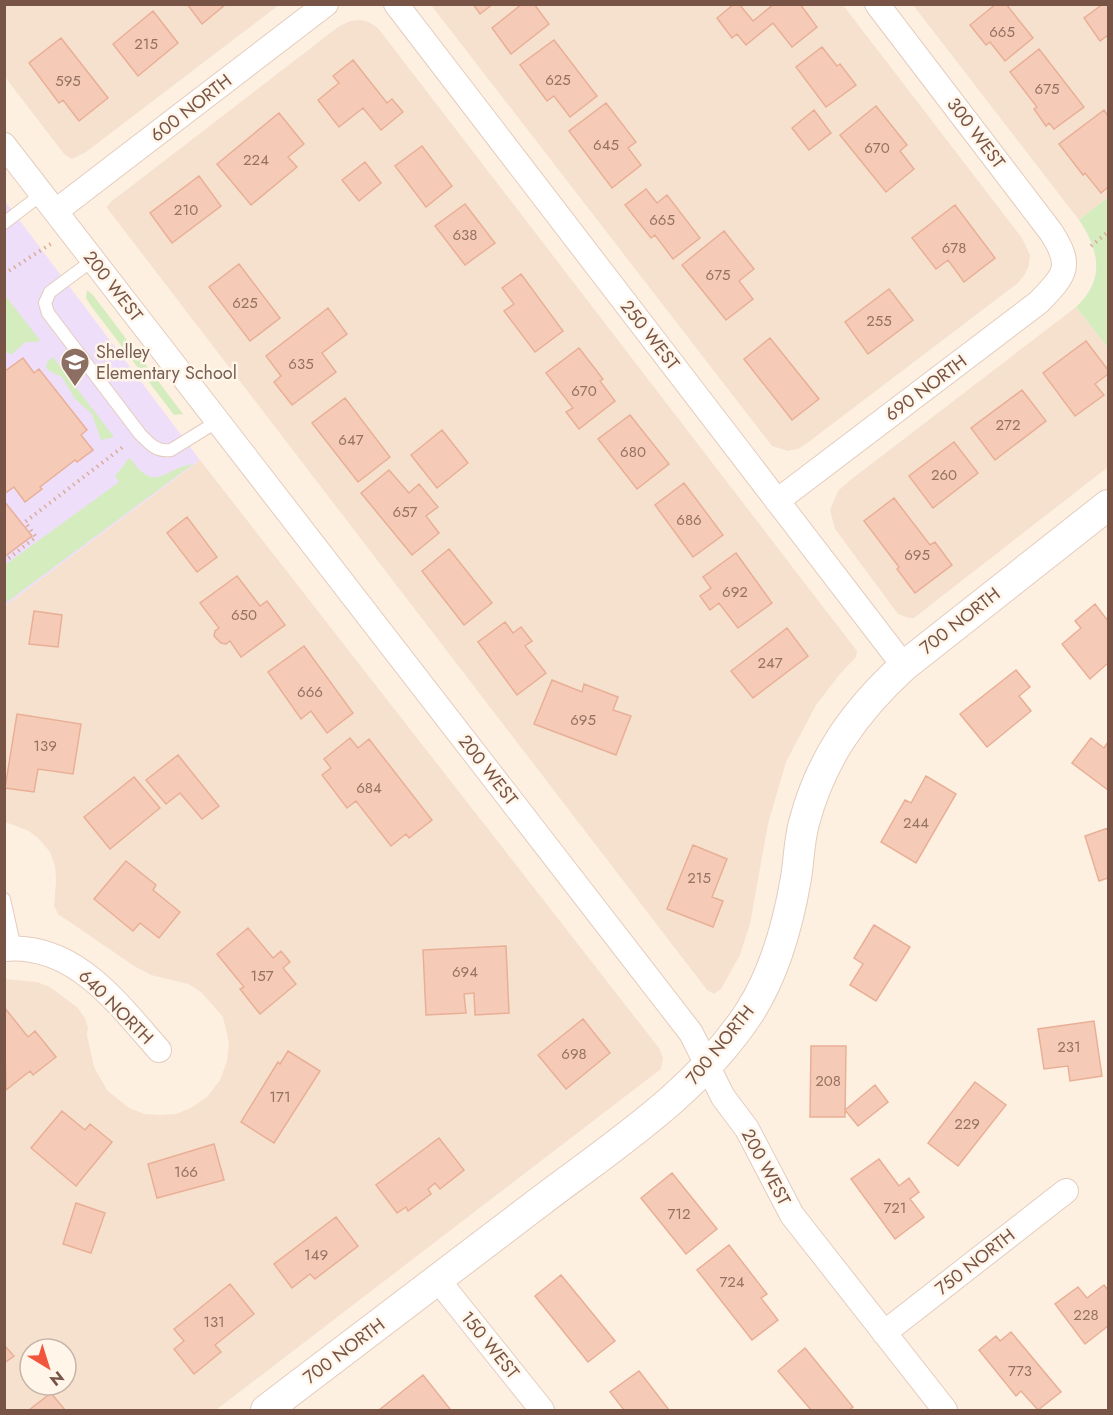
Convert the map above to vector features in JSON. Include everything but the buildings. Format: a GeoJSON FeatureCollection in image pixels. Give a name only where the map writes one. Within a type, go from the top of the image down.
{"type":"FeatureCollection","features":[{"type":"Feature","properties":{"kind":"street","name":"600 NORTH"},"geometry":{"type":"LineString","coordinates":[[49,203],[326,4]]}},
{"type":"Feature","properties":{"kind":"street","name":"250 WEST"},"geometry":{"type":"LineString","coordinates":[[396,4],[904,666]]}},
{"type":"Feature","properties":{"kind":"street","name":"300 WEST"},"geometry":{"type":"LineString","coordinates":[[877,4],[1051,232],[1063,249],[1065,265]]}},
{"type":"Feature","properties":{"kind":"street","name":"200 WEST"},"geometry":{"type":"LineString","coordinates":[[4,145],[691,1033],[723,1097],[747,1129],[792,1215],[945,1410]]}},
{"type":"Feature","properties":{"kind":"street","name":"690 NORTH"},"geometry":{"type":"LineString","coordinates":[[777,501],[1039,302],[1057,283],[1065,265]]}},
{"type":"Feature","properties":{"kind":"street","name":"700 NORTH"},"geometry":{"type":"LineString","coordinates":[[266,1410],[684,1090],[748,1014],[765,985],[776,956],[795,881],[803,825],[817,784],[828,760],[862,709],[875,693],[904,666],[1108,505]]}},
{"type":"Feature","properties":{"kind":"street","name":"640 NORTH"},"geometry":{"type":"LineString","coordinates":[[10,948],[55,955],[82,971],[112,998],[159,1050]]}},
{"type":"Feature","properties":{"kind":"street","name":"750 NORTH"},"geometry":{"type":"LineString","coordinates":[[884,1333],[1066,1191]]}},
{"type":"Feature","properties":{"kind":"street","name":"150 WEST"},"geometry":{"type":"LineString","coordinates":[[438,1280],[542,1410]]}},
{"type":"Feature","properties":{"kind":"lane"},"geometry":{"type":"LineString","coordinates":[[4,223],[49,203]]}},
{"type":"Feature","properties":{"kind":"lane"},"geometry":{"type":"LineString","coordinates":[[93,260],[50,292],[45,303],[48,313],[140,434],[153,447],[162,451],[171,450],[218,421]]}},
{"type":"Feature","properties":{"kind":"lane"},"geometry":{"type":"LineString","coordinates":[[4,899],[10,948]]}},
{"type":"Feature","properties":{"kind":"path"},"geometry":{"type":"LineString","coordinates":[[1091,246],[1108,232]]}},
{"type":"Feature","properties":{"kind":"path"},"geometry":{"type":"LineString","coordinates":[[4,274],[52,243]]}},
{"type":"Feature","properties":{"kind":"path"},"geometry":{"type":"LineString","coordinates":[[4,562],[36,537],[25,522],[124,446]]}},
{"type":"Feature","properties":{"kind":"shaded area"},"geometry":{"type":"Polygon","coordinates":[[[5,5],[279,5],[86,152],[72,159],[64,154],[5,77],[5,5]]]}},
{"type":"Feature","properties":{"kind":"shaded area"},"geometry":{"type":"Polygon","coordinates":[[[431,5],[843,5],[1022,238],[1030,255],[1029,265],[1018,283],[806,444],[788,451],[772,446],[431,5]]]}},
{"type":"Feature","properties":{"kind":"shaded area"},"geometry":{"type":"Polygon","coordinates":[[[913,5],[1108,5],[1108,197],[1079,220],[913,5]]]}},
{"type":"Feature","properties":{"kind":"shaded area"},"geometry":{"type":"Polygon","coordinates":[[[350,21],[369,22],[378,28],[857,651],[856,657],[816,705],[786,762],[768,824],[750,924],[740,955],[721,989],[714,994],[707,990],[107,208],[112,201],[338,27],[350,21]]]}},
{"type":"Feature","properties":{"kind":"shaded area","name":"Shelley Elementary School"},"geometry":{"type":"Polygon","coordinates":[[[5,201],[200,460],[5,606],[5,201]]]}},
{"type":"Feature","properties":{"kind":"shaded area"},"geometry":{"type":"Polygon","coordinates":[[[1076,307],[1108,348],[1108,467],[914,618],[898,614],[835,529],[830,510],[838,491],[1076,307]]]}},
{"type":"Feature","properties":{"kind":"shaded area"},"geometry":{"type":"Polygon","coordinates":[[[200,460],[659,1048],[663,1058],[661,1069],[216,1410],[5,1410],[5,979],[37,982],[50,987],[78,1008],[88,1028],[87,1035],[94,1067],[107,1090],[129,1108],[145,1114],[176,1114],[191,1108],[207,1097],[220,1080],[227,1061],[229,1043],[223,1017],[201,992],[188,984],[151,975],[134,966],[58,914],[54,906],[55,866],[50,852],[29,831],[5,822],[5,606],[200,460]]]}},
{"type":"Feature","properties":{"kind":"green space"},"geometry":{"type":"Polygon","coordinates":[[[1108,197],[1108,348],[1076,307],[1092,286],[1096,264],[1091,242],[1079,220],[1108,197]]]}},
{"type":"Feature","properties":{"kind":"green space"},"geometry":{"type":"Polygon","coordinates":[[[87,290],[183,414],[174,415],[91,306],[86,298],[87,290]]]}},
{"type":"Feature","properties":{"kind":"green space"},"geometry":{"type":"Polygon","coordinates":[[[4,294],[40,340],[26,342],[12,354],[5,350],[4,294]]]}},
{"type":"Feature","properties":{"kind":"green space"},"geometry":{"type":"Polygon","coordinates":[[[53,357],[114,437],[101,440],[92,414],[75,399],[62,377],[49,371],[46,367],[47,362],[53,357]]]}},
{"type":"Feature","properties":{"kind":"green space"},"geometry":{"type":"Polygon","coordinates":[[[130,458],[139,469],[153,477],[193,464],[7,602],[5,599],[5,565],[119,482],[115,476],[130,458]]]}},
{"type":"Feature","properties":{"kind":"place","name":"Shelley Elementary School"},"geometry":{"type":"Point","coordinates":[75,388]}}]}
